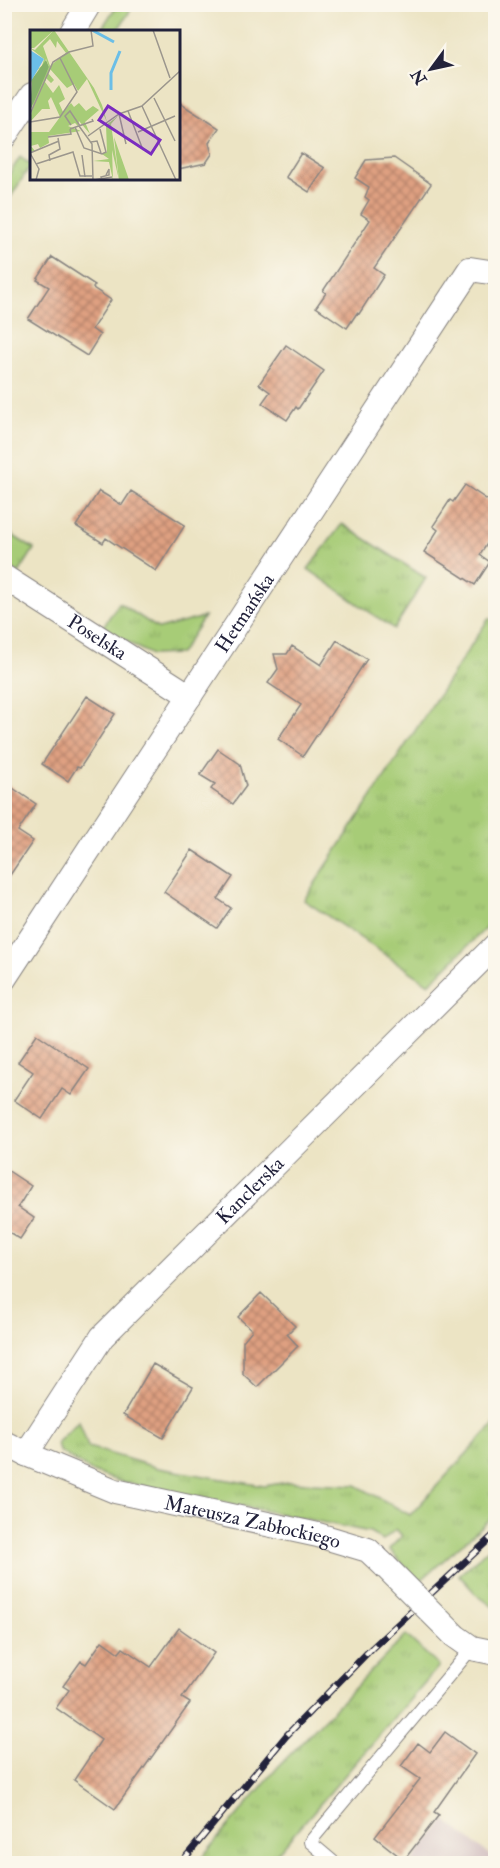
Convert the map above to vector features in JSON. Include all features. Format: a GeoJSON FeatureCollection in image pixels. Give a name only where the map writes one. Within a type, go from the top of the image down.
{"type":"FeatureCollection","features":[{"type":"Feature","properties":{"kind":"street"},"geometry":{"type":"LineString","coordinates":[[73,30],[89,4]]}},
{"type":"Feature","properties":{"kind":"street"},"geometry":{"type":"LineString","coordinates":[[4,137],[30,98]]}},
{"type":"Feature","properties":{"kind":"street","name":"Hetmańska"},"geometry":{"type":"LineString","coordinates":[[4,979],[470,269],[495,273]]}},
{"type":"Feature","properties":{"kind":"street","name":"Poselska"},"geometry":{"type":"LineString","coordinates":[[4,578],[190,696]]}},
{"type":"Feature","properties":{"kind":"street","name":"Kanclerska"},"geometry":{"type":"LineString","coordinates":[[26,1454],[102,1336],[495,945]]}},
{"type":"Feature","properties":{"kind":"street","name":"Mateusza Zabłockiego"},"geometry":{"type":"LineString","coordinates":[[4,1443],[115,1491],[318,1535],[368,1550],[463,1642]]}},
{"type":"Feature","properties":{"kind":"street"},"geometry":{"type":"LineString","coordinates":[[463,1642],[495,1653]]}},
{"type":"Feature","properties":{"kind":"lane"},"geometry":{"type":"LineString","coordinates":[[336,1863],[310,1842],[463,1642]]}},
{"type":"Feature","properties":{"kind":"shaded area"},"geometry":{"type":"Polygon","coordinates":[[[445,1820],[495,1859],[495,1863],[410,1863],[445,1820]]]}},
{"type":"Feature","properties":{"kind":"green space"},"geometry":{"type":"Polygon","coordinates":[[[117,5],[134,5],[118,30],[101,30],[117,5]]]}},
{"type":"Feature","properties":{"kind":"green space"},"geometry":{"type":"Polygon","coordinates":[[[20,157],[30,164],[5,206],[5,181],[20,157]]]}},
{"type":"Feature","properties":{"kind":"green space"},"geometry":{"type":"Polygon","coordinates":[[[342,524],[426,578],[394,629],[308,569],[342,524]]]}},
{"type":"Feature","properties":{"kind":"green space"},"geometry":{"type":"Polygon","coordinates":[[[4,530],[34,549],[19,573],[5,564],[4,530]]]}},
{"type":"Feature","properties":{"kind":"green space"},"geometry":{"type":"Polygon","coordinates":[[[119,603],[159,629],[204,617],[180,654],[151,655],[102,628],[119,603]]]}},
{"type":"Feature","properties":{"kind":"green space"},"geometry":{"type":"Polygon","coordinates":[[[489,618],[496,623],[495,919],[429,984],[304,900],[489,618]]]}},
{"type":"Feature","properties":{"kind":"green space"},"geometry":{"type":"Polygon","coordinates":[[[79,1421],[88,1447],[158,1468],[264,1486],[288,1482],[356,1485],[410,1515],[495,1423],[495,1515],[419,1582],[389,1549],[402,1536],[396,1529],[383,1540],[370,1532],[118,1481],[93,1472],[59,1451],[57,1443],[79,1421]]]}},
{"type":"Feature","properties":{"kind":"green space"},"geometry":{"type":"Polygon","coordinates":[[[495,1543],[495,1608],[477,1595],[459,1575],[495,1543]]]}},
{"type":"Feature","properties":{"kind":"green space"},"geometry":{"type":"Polygon","coordinates":[[[406,1635],[439,1666],[269,1863],[197,1863],[278,1767],[406,1635]]]}},
{"type":"Feature","properties":{"kind":"building"},"geometry":{"type":"Polygon","coordinates":[[[180,103],[219,128],[209,143],[212,154],[206,163],[180,169],[180,103]]]}},
{"type":"Feature","properties":{"kind":"building"},"geometry":{"type":"Polygon","coordinates":[[[301,153],[325,168],[309,192],[286,177],[301,153]]]}},
{"type":"Feature","properties":{"kind":"building"},"geometry":{"type":"Polygon","coordinates":[[[394,158],[431,184],[374,268],[384,275],[359,314],[357,313],[347,328],[316,307],[326,293],[323,291],[370,220],[361,214],[369,200],[365,197],[369,187],[355,178],[366,160],[394,158]]]}},
{"type":"Feature","properties":{"kind":"building"},"geometry":{"type":"Polygon","coordinates":[[[52,257],[95,285],[93,288],[111,300],[92,329],[100,335],[87,356],[28,319],[49,287],[37,280],[52,257]]]}},
{"type":"Feature","properties":{"kind":"building"},"geometry":{"type":"Polygon","coordinates":[[[286,345],[324,371],[298,409],[296,407],[287,420],[262,403],[270,392],[259,384],[286,345]]]}},
{"type":"Feature","properties":{"kind":"building"},"geometry":{"type":"Polygon","coordinates":[[[465,485],[495,505],[495,531],[480,555],[490,562],[475,585],[424,552],[438,530],[433,526],[450,500],[453,502],[465,485]]]}},
{"type":"Feature","properties":{"kind":"building"},"geometry":{"type":"Polygon","coordinates":[[[99,491],[122,505],[131,491],[185,525],[156,571],[106,538],[103,543],[76,526],[99,491]]]}},
{"type":"Feature","properties":{"kind":"building"},"geometry":{"type":"Polygon","coordinates":[[[337,640],[367,659],[303,756],[278,739],[301,705],[268,683],[278,669],[274,654],[287,654],[292,646],[321,665],[337,640]]]}},
{"type":"Feature","properties":{"kind":"building"},"geometry":{"type":"Polygon","coordinates":[[[87,696],[115,714],[80,768],[77,767],[68,781],[42,764],[87,696]]]}},
{"type":"Feature","properties":{"kind":"building"},"geometry":{"type":"Polygon","coordinates":[[[218,749],[240,764],[246,786],[233,804],[211,789],[215,784],[200,775],[218,749]]]}},
{"type":"Feature","properties":{"kind":"building"},"geometry":{"type":"Polygon","coordinates":[[[4,782],[36,804],[18,831],[33,841],[4,884],[4,782]]]}},
{"type":"Feature","properties":{"kind":"building"},"geometry":{"type":"Polygon","coordinates":[[[192,850],[233,877],[218,899],[231,908],[217,928],[164,892],[192,850]]]}},
{"type":"Feature","properties":{"kind":"building"},"geometry":{"type":"Polygon","coordinates":[[[37,1034],[89,1069],[71,1095],[62,1089],[42,1119],[14,1100],[33,1072],[18,1062],[37,1034]]]}},
{"type":"Feature","properties":{"kind":"building"},"geometry":{"type":"Polygon","coordinates":[[[4,1168],[31,1186],[18,1207],[34,1218],[20,1239],[4,1229],[4,1168]]]}},
{"type":"Feature","properties":{"kind":"building"},"geometry":{"type":"Polygon","coordinates":[[[261,1293],[295,1326],[287,1334],[298,1346],[257,1387],[243,1374],[243,1341],[252,1330],[238,1317],[261,1293]]]}},
{"type":"Feature","properties":{"kind":"building"},"geometry":{"type":"Polygon","coordinates":[[[153,1364],[193,1387],[163,1438],[123,1415],[153,1364]]]}},
{"type":"Feature","properties":{"kind":"building"},"geometry":{"type":"Polygon","coordinates":[[[179,1628],[214,1653],[182,1698],[190,1703],[115,1809],[74,1780],[101,1740],[56,1708],[69,1690],[63,1686],[81,1661],[86,1664],[102,1641],[119,1653],[123,1648],[151,1667],[179,1628]]]}},
{"type":"Feature","properties":{"kind":"building"},"geometry":{"type":"Polygon","coordinates":[[[445,1732],[475,1754],[434,1812],[439,1815],[404,1860],[375,1837],[420,1779],[401,1766],[418,1743],[430,1752],[445,1732]]]}},
{"type":"Feature","properties":{"kind":"railway"},"geometry":{"type":"LineString","coordinates":[[180,1864],[286,1736],[372,1648],[496,1533]]}}]}
